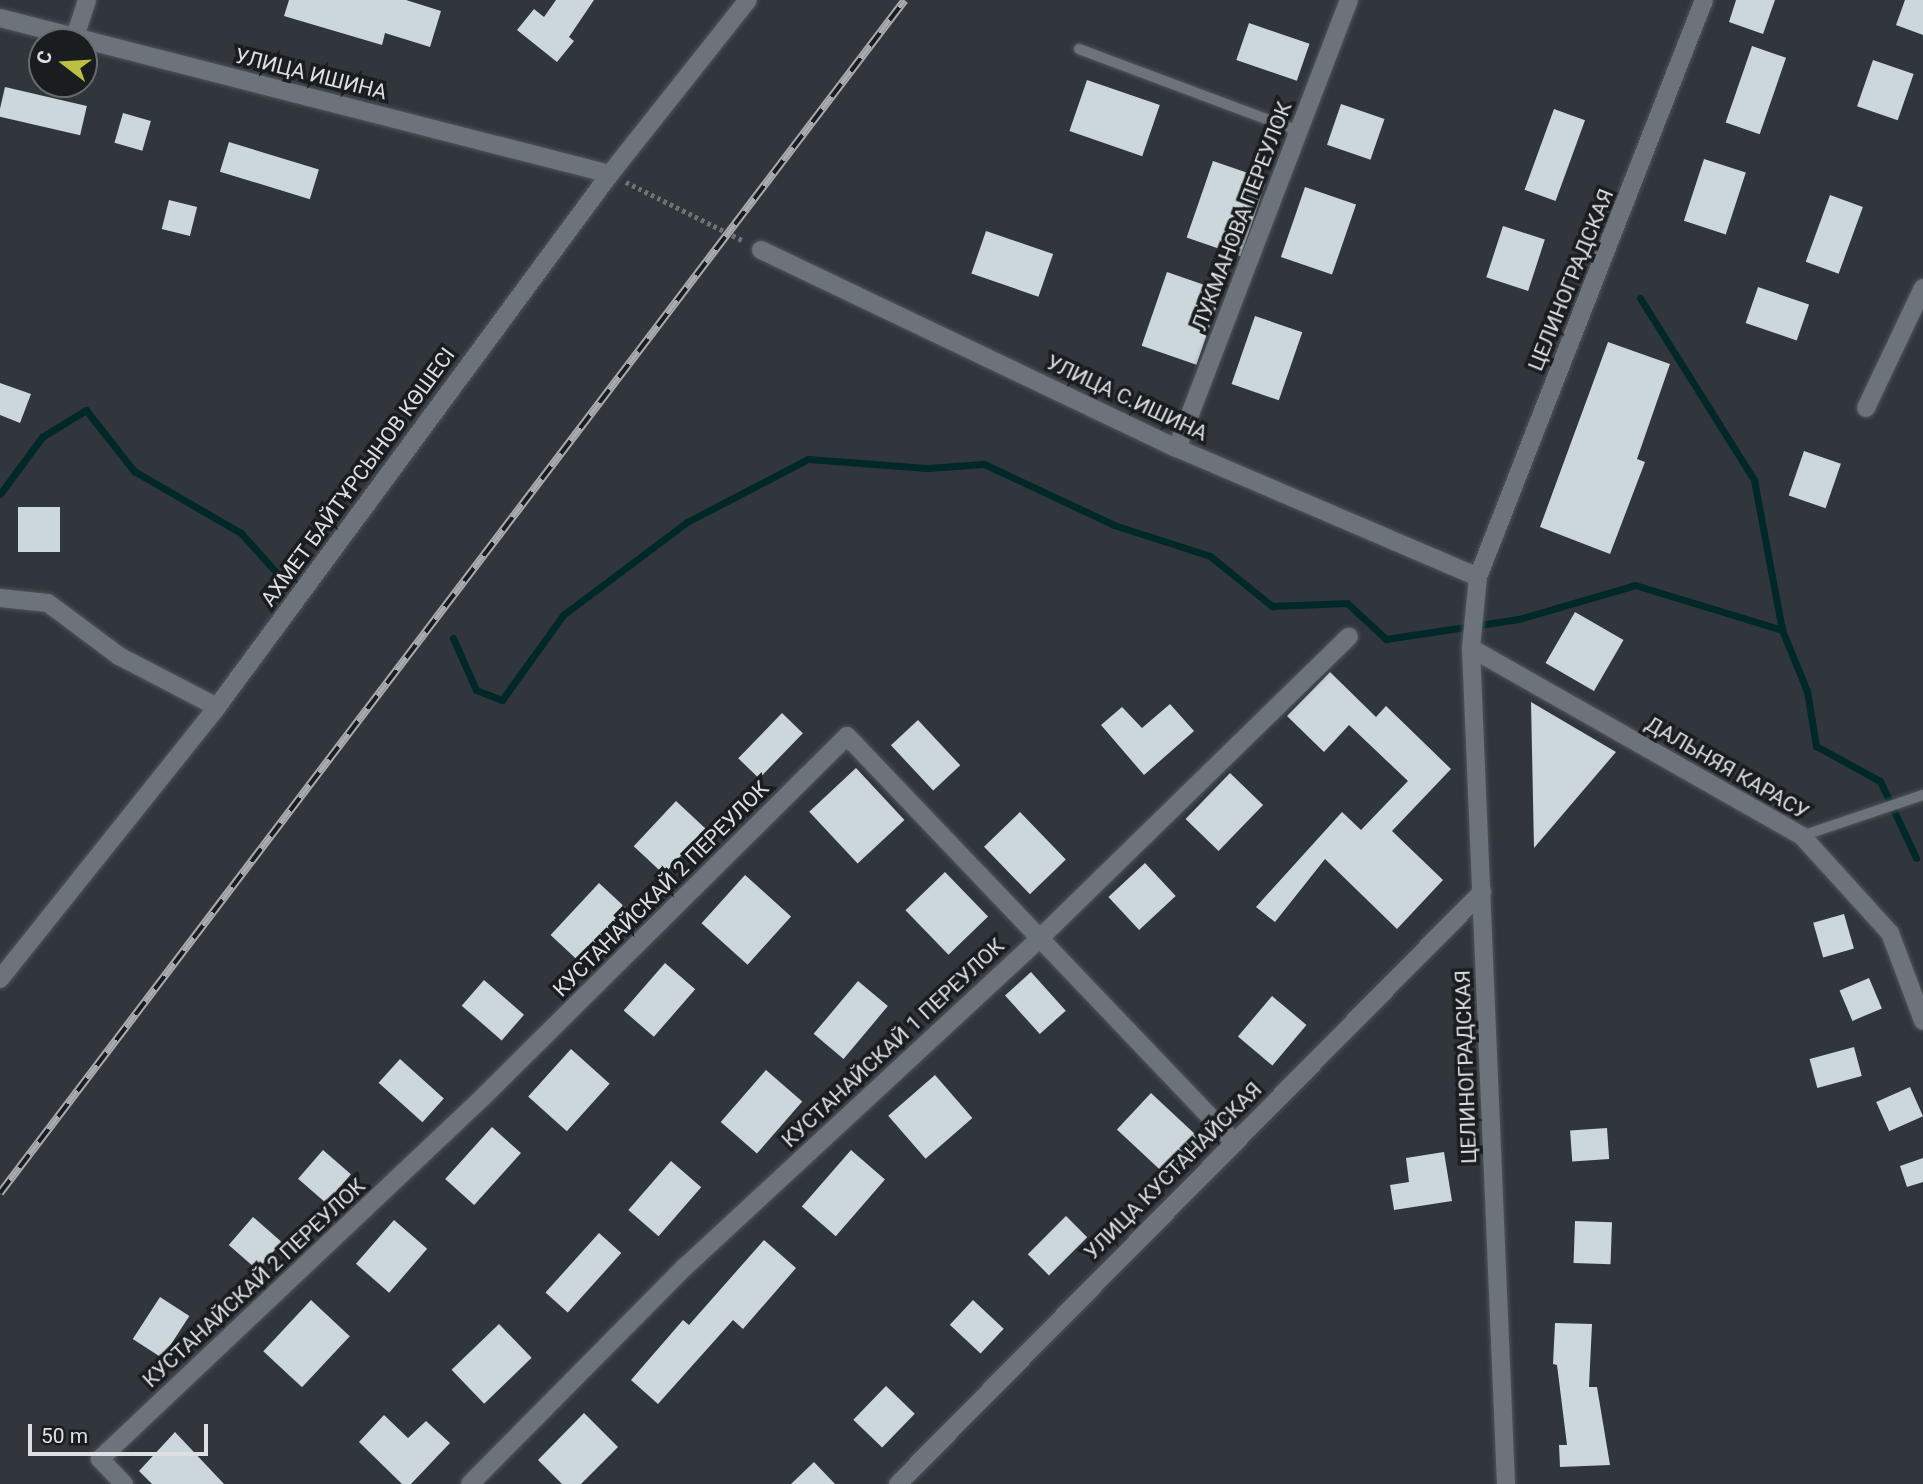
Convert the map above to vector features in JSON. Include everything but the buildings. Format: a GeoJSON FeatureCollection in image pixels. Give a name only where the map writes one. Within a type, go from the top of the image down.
{"type":"FeatureCollection","features":[{"type":"Feature","properties":{"kind":"street"},"geometry":{"type":"LineString","coordinates":[[78,28],[87,0]]}},
{"type":"Feature","properties":{"kind":"street","name":"АХМЕТ БАЙТҰРСЫНОВ КӨШЕСІ"},"geometry":{"type":"LineString","coordinates":[[0,979],[217,707],[610,174],[748,0]]}},
{"type":"Feature","properties":{"kind":"street","name":"ЛУКМАНОВА ПЕРЕУЛОК"},"geometry":{"type":"LineString","coordinates":[[1177,448],[1349,0]]}},
{"type":"Feature","properties":{"kind":"street","name":"ЦЕЛИНОГРАДСКАЯ"},"geometry":{"type":"LineString","coordinates":[[1506,1484],[1471,648],[1478,577],[1704,0]]}},
{"type":"Feature","properties":{"kind":"street","name":"УЛИЦА ИШИНА"},"geometry":{"type":"LineString","coordinates":[[0,18],[39,28]]}},
{"type":"Feature","properties":{"kind":"street","name":"УЛИЦА ИШИНА"},"geometry":{"type":"LineString","coordinates":[[98,43],[610,174]]}},
{"type":"Feature","properties":{"kind":"street","name":"УЛИЦА С.ИШИНА"},"geometry":{"type":"LineString","coordinates":[[761,250],[1177,448],[1478,577]]}},
{"type":"Feature","properties":{"kind":"street"},"geometry":{"type":"LineString","coordinates":[[1866,408],[1923,288]]}},
{"type":"Feature","properties":{"kind":"street"},"geometry":{"type":"LineString","coordinates":[[0,598],[48,603],[119,656],[217,707]]}},
{"type":"Feature","properties":{"kind":"street","name":"КУСТАНАЙСКАЙ 1 ПЕРЕУЛОК"},"geometry":{"type":"LineString","coordinates":[[470,1484],[686,1266],[1039,939],[1349,636]]}},
{"type":"Feature","properties":{"kind":"street","name":"ДАЛЬНЯЯ КАРАСУ"},"geometry":{"type":"LineString","coordinates":[[1471,648],[1802,836],[1890,933],[1923,1021]]}},
{"type":"Feature","properties":{"kind":"street","name":"КУСТАНАЙСКАЙ 2 ПЕРЕУЛОК"},"geometry":{"type":"LineString","coordinates":[[124,1484],[100,1459],[482,1098],[847,736],[1234,1142]]}},
{"type":"Feature","properties":{"kind":"street","name":"УЛИЦА КУСТАНАЙСКАЯ"},"geometry":{"type":"LineString","coordinates":[[898,1484],[1482,892]]}},
{"type":"Feature","properties":{"kind":"lane"},"geometry":{"type":"LineString","coordinates":[[1079,49],[1298,131]]}},
{"type":"Feature","properties":{"kind":"lane"},"geometry":{"type":"LineString","coordinates":[[1802,836],[1923,795]]}},
{"type":"Feature","properties":{"kind":"path"},"geometry":{"type":"LineString","coordinates":[[610,174],[761,250]]}},
{"type":"Feature","properties":{"kind":"waterway"},"geometry":{"type":"LineString","coordinates":[[1640,298],[1754,480],[1782,630]]}},
{"type":"Feature","properties":{"kind":"waterway"},"geometry":{"type":"LineString","coordinates":[[0,494],[42,437],[86,410],[134,471],[241,533],[275,571]]}},
{"type":"Feature","properties":{"kind":"waterway"},"geometry":{"type":"LineString","coordinates":[[453,638],[476,690],[502,700],[563,615],[687,522],[808,459],[927,468],[984,464],[1114,525],[1210,556],[1272,606],[1347,603],[1386,639],[1519,619],[1635,585],[1782,630],[1807,691],[1816,746],[1880,781],[1916,858]]}},
{"type":"Feature","properties":{"kind":"railway"},"geometry":{"type":"LineString","coordinates":[[0,1193],[905,0]]}}]}
